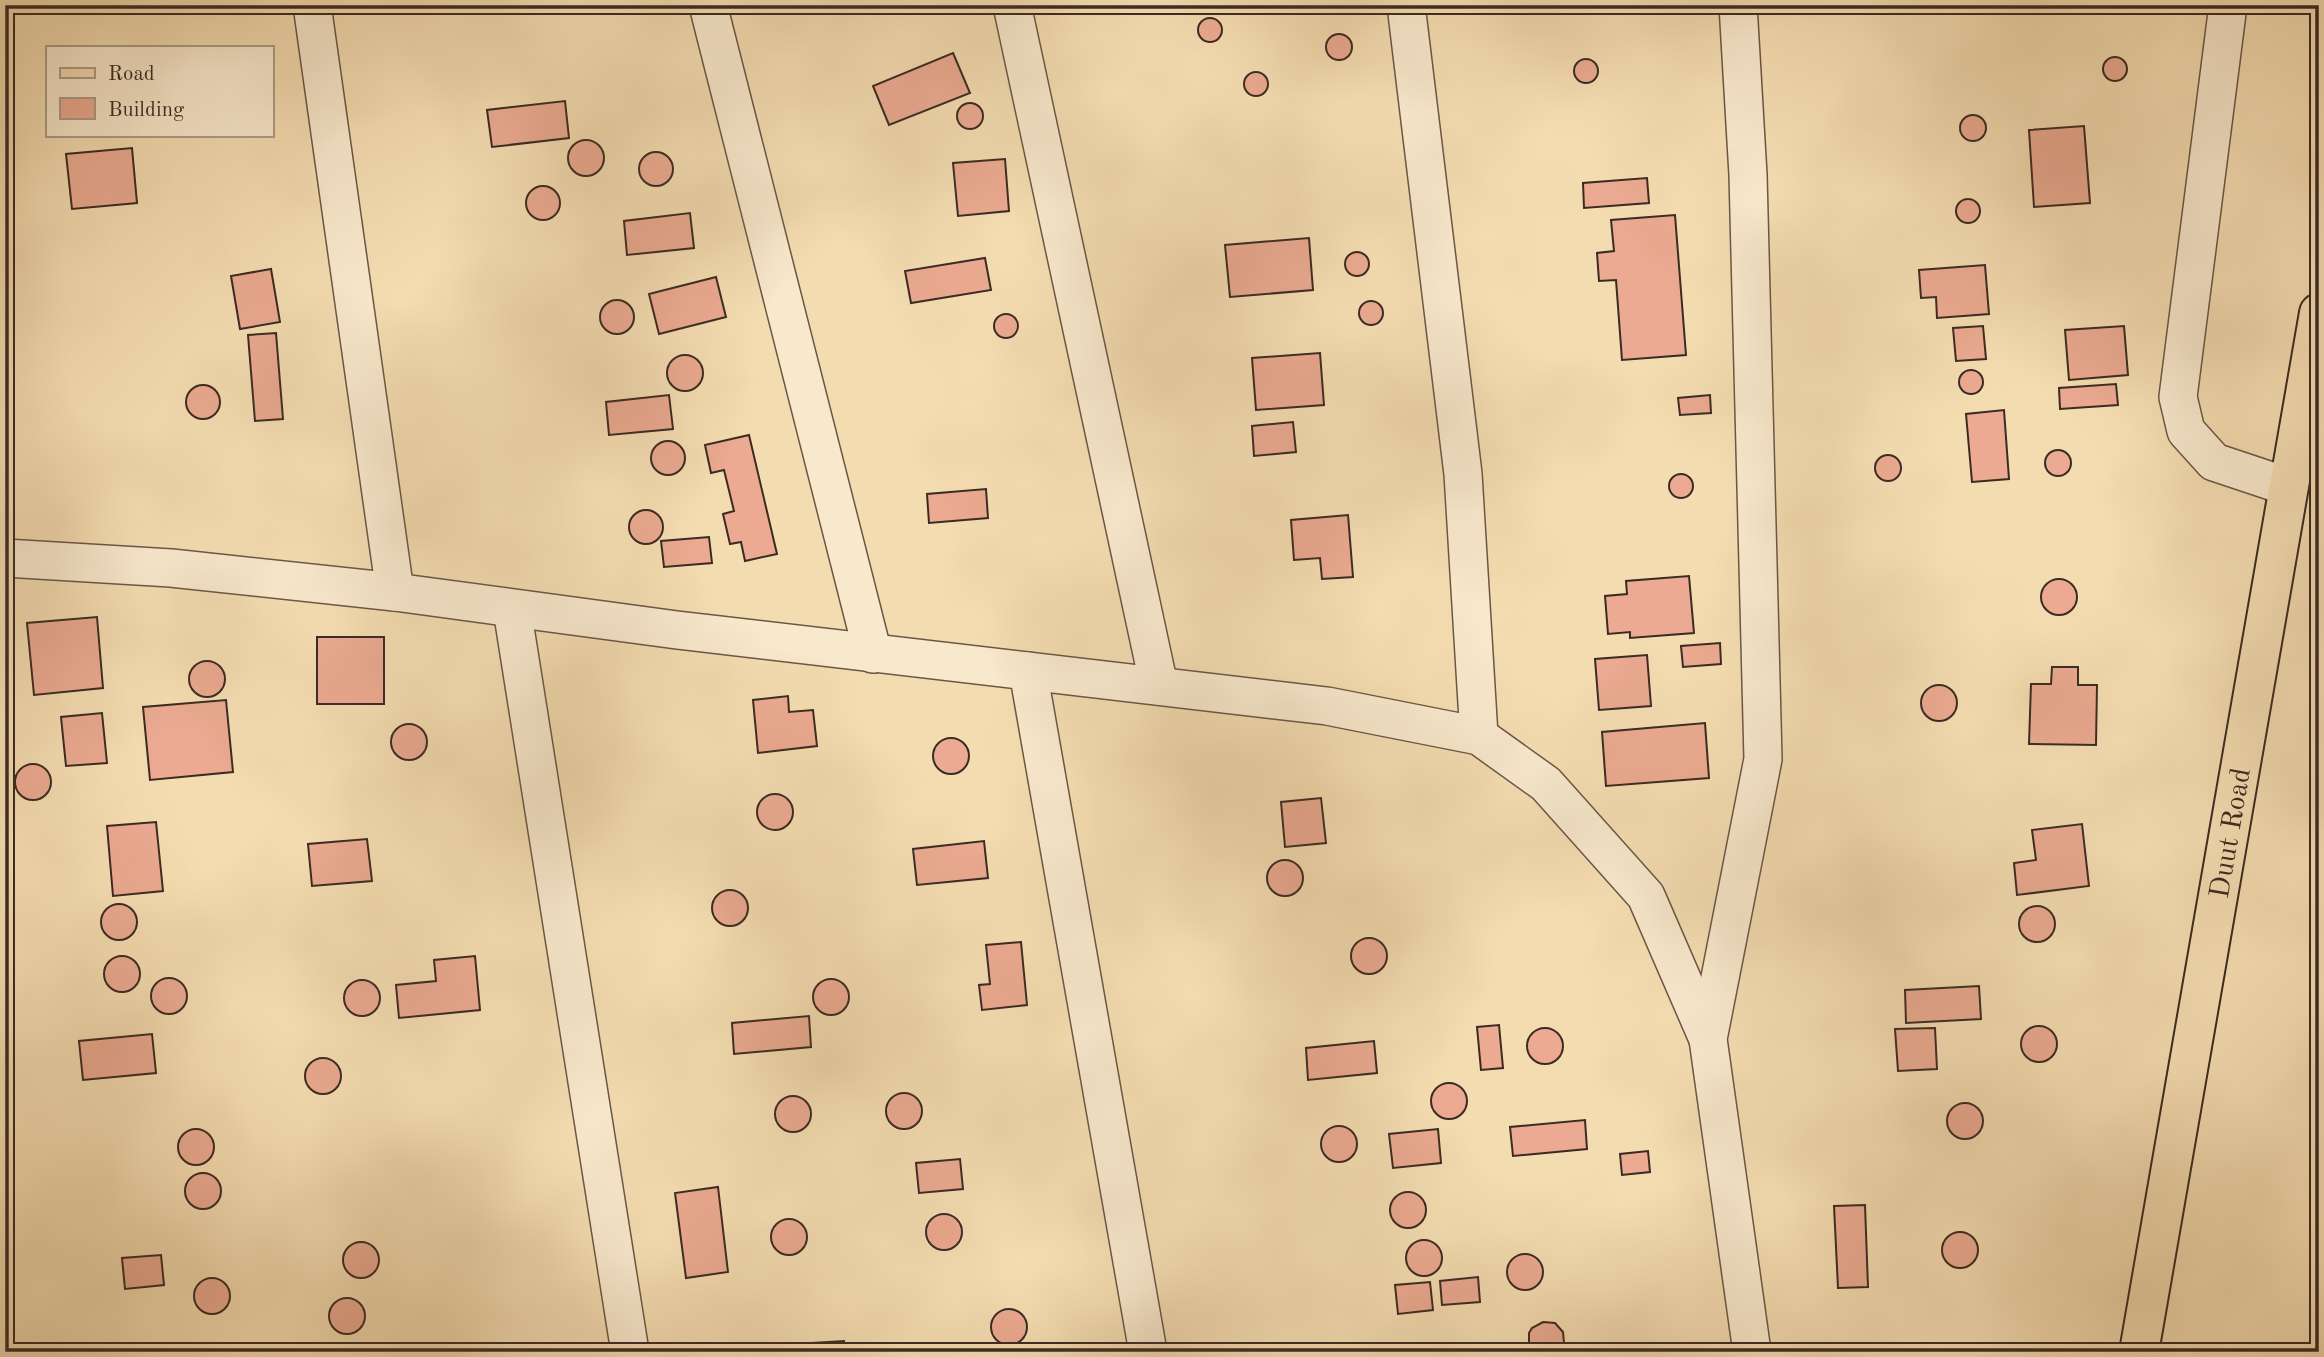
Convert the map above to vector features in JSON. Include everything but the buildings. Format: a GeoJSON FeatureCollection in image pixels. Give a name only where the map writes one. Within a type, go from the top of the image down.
{"type":"FeatureCollection","features":[{"type":"Feature","properties":{"kind":"main road","name":"Duut Road"},"geometry":{"type":"LineString","coordinates":[[2139,1352],[2319,313]]}},
{"type":"Feature","properties":{"kind":"street"},"geometry":{"type":"LineString","coordinates":[[312,5],[396,592]]}},
{"type":"Feature","properties":{"kind":"street"},"geometry":{"type":"LineString","coordinates":[[708,5],[873,654]]}},
{"type":"Feature","properties":{"kind":"street"},"geometry":{"type":"LineString","coordinates":[[1012,5],[1159,686]]}},
{"type":"Feature","properties":{"kind":"street"},"geometry":{"type":"LineString","coordinates":[[1406,5],[1463,474],[1479,736]]}},
{"type":"Feature","properties":{"kind":"street"},"geometry":{"type":"LineString","coordinates":[[1708,1040],[1763,760],[1748,176],[1738,5]]}},
{"type":"Feature","properties":{"kind":"street"},"geometry":{"type":"LineString","coordinates":[[2228,5],[2178,397],[2186,431],[2214,462],[2289,487]]}},
{"type":"Feature","properties":{"kind":"street"},"geometry":{"type":"LineString","coordinates":[[5,558],[171,568],[396,592],[873,654],[1327,705],[1479,736],[1546,784],[1646,896],[1708,1040],[1752,1352]]}},
{"type":"Feature","properties":{"kind":"street"},"geometry":{"type":"LineString","coordinates":[[512,608],[630,1352]]}},
{"type":"Feature","properties":{"kind":"street"},"geometry":{"type":"LineString","coordinates":[[1028,671],[1148,1352]]}}]}
